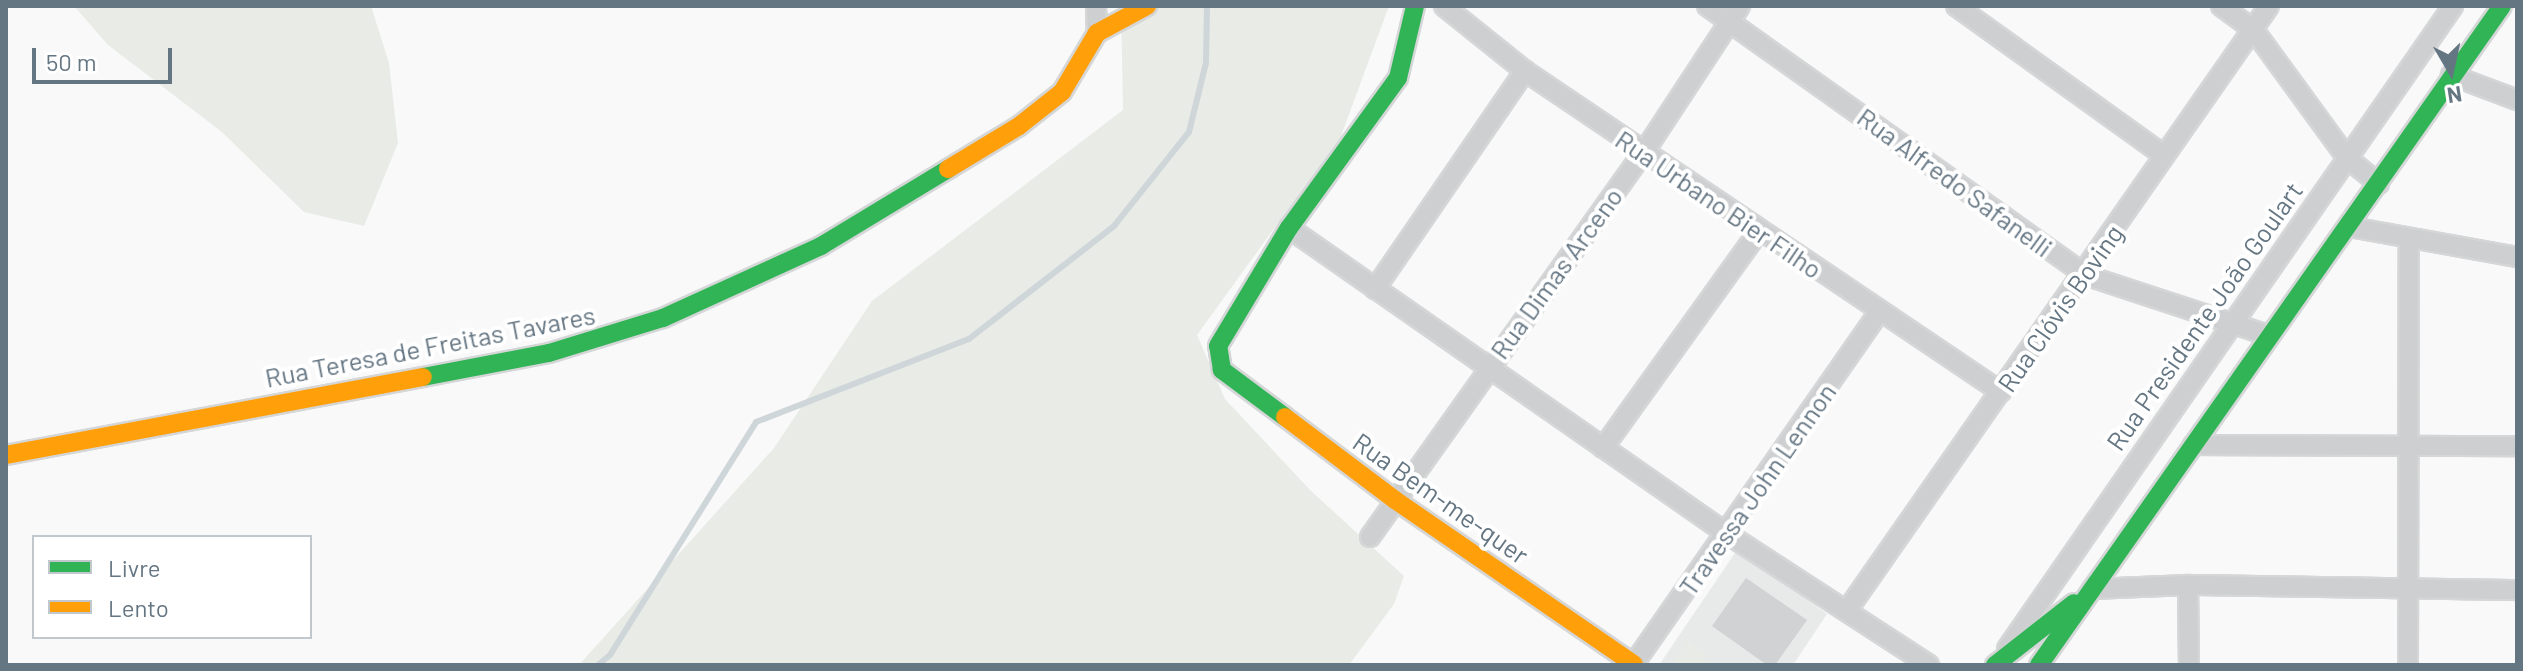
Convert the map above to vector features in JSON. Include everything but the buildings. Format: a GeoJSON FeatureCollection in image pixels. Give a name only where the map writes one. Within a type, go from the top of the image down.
{"type":"FeatureCollection","features":[{"type":"Feature","properties":{"kind":"street"},"geometry":{"type":"LineString","coordinates":[[1096,6],[1097,33],[1147,6]]}},
{"type":"Feature","properties":{"kind":"street"},"geometry":{"type":"LineString","coordinates":[[1415,6],[1391,91],[1289,228],[1726,533],[1848,609],[1929,665]]}},
{"type":"Feature","properties":{"kind":"street","name":"Rua Urbano Bier Filho"},"geometry":{"type":"LineString","coordinates":[[1444,6],[1525,71],[2001,392]]}},
{"type":"Feature","properties":{"kind":"street","name":"Rua Alfredo Safanelli"},"geometry":{"type":"LineString","coordinates":[[1707,6],[1735,13],[2085,275],[2268,335]]}},
{"type":"Feature","properties":{"kind":"street"},"geometry":{"type":"LineString","coordinates":[[1956,6],[2163,155]]}},
{"type":"Feature","properties":{"kind":"street"},"geometry":{"type":"LineString","coordinates":[[2221,6],[2253,29],[2347,158],[2379,184]]}},
{"type":"Feature","properties":{"kind":"street","name":"Rua Clóvis Boving"},"geometry":{"type":"LineString","coordinates":[[1848,609],[2085,275],[2163,155],[2269,6]]}},
{"type":"Feature","properties":{"kind":"street","name":"Rua Presidente João Goulart"},"geometry":{"type":"LineString","coordinates":[[1998,661],[2453,6]]}},
{"type":"Feature","properties":{"kind":"street","name":"Rua Presidente João Goulart"},"geometry":{"type":"LineString","coordinates":[[2039,665],[2268,335],[2350,227],[2451,75],[2502,6]]}},
{"type":"Feature","properties":{"kind":"street","name":"Rua Dimas Arceno"},"geometry":{"type":"LineString","coordinates":[[1370,537],[1644,152],[1735,13]]}},
{"type":"Feature","properties":{"kind":"street","name":"Rua Teresa de Freitas Tavares"},"geometry":{"type":"LineString","coordinates":[[6,455],[549,353],[663,318],[821,246],[1019,126],[1062,92],[1097,33]]}},
{"type":"Feature","properties":{"kind":"street"},"geometry":{"type":"LineString","coordinates":[[1375,289],[1525,71]]}},
{"type":"Feature","properties":{"kind":"street"},"geometry":{"type":"LineString","coordinates":[[2451,75],[2517,100]]}},
{"type":"Feature","properties":{"kind":"street"},"geometry":{"type":"LineString","coordinates":[[2350,227],[2517,257]]}},
{"type":"Feature","properties":{"kind":"street","name":"Rua Bem-me-quer"},"geometry":{"type":"LineString","coordinates":[[1289,228],[1225,327],[1218,346],[1222,370],[1395,500],[1634,665]]}},
{"type":"Feature","properties":{"kind":"street"},"geometry":{"type":"LineString","coordinates":[[1603,448],[1759,231]]}},
{"type":"Feature","properties":{"kind":"street"},"geometry":{"type":"LineString","coordinates":[[2408,665],[2409,240]]}},
{"type":"Feature","properties":{"kind":"street","name":"Travessa John Lennon"},"geometry":{"type":"LineString","coordinates":[[1634,665],[1879,312]]}},
{"type":"Feature","properties":{"kind":"street"},"geometry":{"type":"LineString","coordinates":[[2193,445],[2517,446]]}},
{"type":"Feature","properties":{"kind":"street"},"geometry":{"type":"LineString","coordinates":[[2188,585],[2189,665]]}},
{"type":"Feature","properties":{"kind":"street"},"geometry":{"type":"LineString","coordinates":[[2092,589],[2188,585],[2517,590]]}},
{"type":"Feature","properties":{"kind":"street","name":"Rua Presidente João Goulart"},"geometry":{"type":"LineString","coordinates":[[1998,661],[2092,589]]}},
{"type":"Feature","properties":{"kind":"shaded area"},"geometry":{"type":"Polygon","coordinates":[[[74,6],[371,6],[389,63],[398,143],[364,226],[304,212],[222,132],[108,45],[74,6]]]}},
{"type":"Feature","properties":{"kind":"shaded area"},"geometry":{"type":"Polygon","coordinates":[[[1121,6],[1389,6],[1341,136],[1197,335],[1225,399],[1311,491],[1404,576],[1394,604],[1349,665],[579,665],[774,448],[872,301],[1123,110],[1121,6]]]}},
{"type":"Feature","properties":{"kind":"shaded area"},"geometry":{"type":"Polygon","coordinates":[[[1737,550],[1827,614],[1793,665],[1659,665],[1737,550]]]}},
{"type":"Feature","properties":{"kind":"shaded area"},"geometry":{"type":"Polygon","coordinates":[[[1688,641],[1708,655],[1701,665],[1672,665],[1688,641]]]}},
{"type":"Feature","properties":{"kind":"waterway"},"geometry":{"type":"LineString","coordinates":[[598,665],[610,655],[756,422],[969,339],[1114,226],[1189,132],[1206,63],[1207,6]]}},
{"type":"Feature","properties":{"kind":"traffic: fast"},"geometry":{"type":"LineString","coordinates":[[1285,417],[1222,370],[1218,346],[1289,228],[1398,78],[1415,6]]}},
{"type":"Feature","properties":{"kind":"traffic: fast"},"geometry":{"type":"LineString","coordinates":[[2039,665],[2502,6]]}},
{"type":"Feature","properties":{"kind":"traffic: fast"},"geometry":{"type":"LineString","coordinates":[[423,377],[549,353],[663,318],[821,246],[948,169]]}},
{"type":"Feature","properties":{"kind":"traffic: fast"},"geometry":{"type":"LineString","coordinates":[[1995,665],[2074,603]]}},
{"type":"Feature","properties":{"kind":"traffic: slow"},"geometry":{"type":"LineString","coordinates":[[948,169],[1019,126],[1062,92],[1097,33],[1147,6]]}},
{"type":"Feature","properties":{"kind":"traffic: slow"},"geometry":{"type":"LineString","coordinates":[[6,455],[423,377]]}},
{"type":"Feature","properties":{"kind":"traffic: slow"},"geometry":{"type":"LineString","coordinates":[[1285,417],[1395,500],[1634,664]]}}]}
